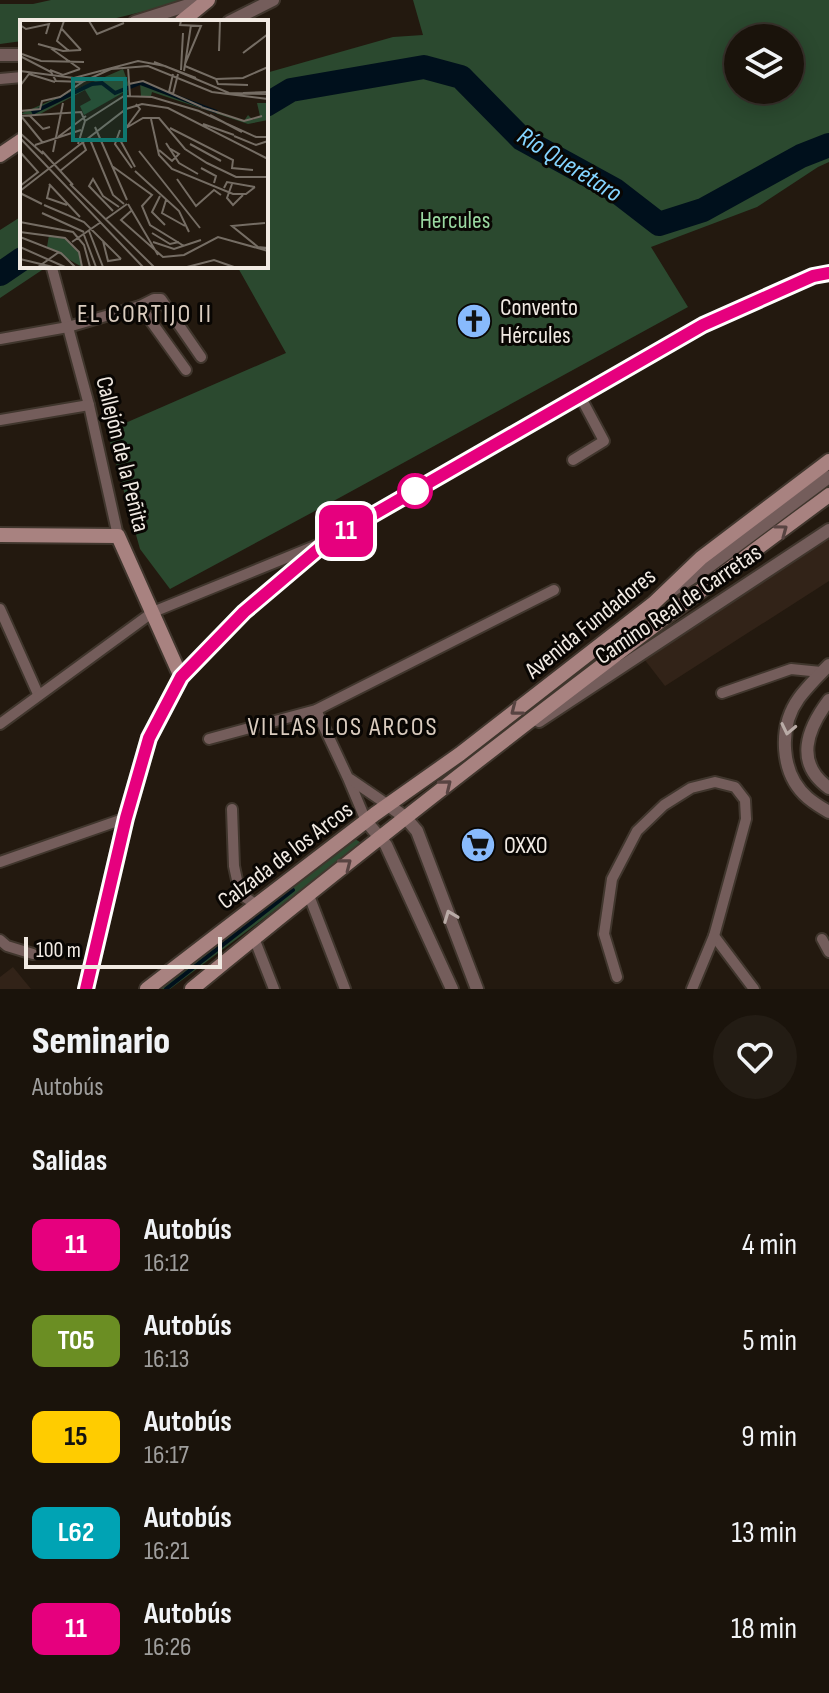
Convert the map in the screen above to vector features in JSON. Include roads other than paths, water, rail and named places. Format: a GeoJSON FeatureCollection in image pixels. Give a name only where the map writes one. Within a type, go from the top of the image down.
{"type":"FeatureCollection","features":[{"type":"Feature","properties":{"kind":"main road"},"geometry":{"type":"LineString","coordinates":[[183,20],[206,0]]}},
{"type":"Feature","properties":{"kind":"main road"},"geometry":{"type":"LineString","coordinates":[[0,155],[20,141]]}},
{"type":"Feature","properties":{"kind":"main road","name":"Avenida Fundadores"},"geometry":{"type":"LineString","coordinates":[[370,818],[460,754],[654,603],[701,558],[829,461]]}},
{"type":"Feature","properties":{"kind":"main road","name":"Avenida Fundadores"},"geometry":{"type":"LineString","coordinates":[[379,838],[630,643],[829,495]]}},
{"type":"Feature","properties":{"kind":"main road"},"geometry":{"type":"LineString","coordinates":[[0,535],[118,536]]}},
{"type":"Feature","properties":{"kind":"main road","name":"Callejón de la Peñita"},"geometry":{"type":"LineString","coordinates":[[118,536],[181,677]]}},
{"type":"Feature","properties":{"kind":"main road"},"geometry":{"type":"LineString","coordinates":[[86,989],[126,818],[149,738],[181,677]]}},
{"type":"Feature","properties":{"kind":"main road","name":"Calzada de los Arcos"},"geometry":{"type":"LineString","coordinates":[[147,989],[370,818]]}},
{"type":"Feature","properties":{"kind":"main road","name":"Calzada de los Arcos"},"geometry":{"type":"LineString","coordinates":[[192,989],[379,838]]}},
{"type":"Feature","properties":{"kind":"main road"},"geometry":{"type":"LineString","coordinates":[[299,872],[311,891]]}},
{"type":"Feature","properties":{"kind":"street"},"geometry":{"type":"LineString","coordinates":[[141,20],[206,0]]}},
{"type":"Feature","properties":{"kind":"street"},"geometry":{"type":"LineString","coordinates":[[232,20],[251,6],[273,0]]}},
{"type":"Feature","properties":{"kind":"street"},"geometry":{"type":"LineString","coordinates":[[0,79],[20,77]]}},
{"type":"Feature","properties":{"kind":"street","name":"Callejón de la Peñita"},"geometry":{"type":"LineString","coordinates":[[52,268],[89,405],[118,536]]}},
{"type":"Feature","properties":{"kind":"street"},"geometry":{"type":"LineString","coordinates":[[0,724],[153,612],[329,540],[703,325],[813,276],[829,273]]}},
{"type":"Feature","properties":{"kind":"street"},"geometry":{"type":"LineString","coordinates":[[0,339],[68,327],[161,299],[201,357]]}},
{"type":"Feature","properties":{"kind":"street"},"geometry":{"type":"LineString","coordinates":[[140,306],[186,370]]}},
{"type":"Feature","properties":{"kind":"street"},"geometry":{"type":"LineString","coordinates":[[573,460],[604,441],[580,396]]}},
{"type":"Feature","properties":{"kind":"street"},"geometry":{"type":"LineString","coordinates":[[0,420],[89,405]]}},
{"type":"Feature","properties":{"kind":"street","name":"Camino Real de Carretas"},"geometry":{"type":"LineString","coordinates":[[654,603],[707,568],[829,477]]}},
{"type":"Feature","properties":{"kind":"street","name":"Camino Real de Carretas"},"geometry":{"type":"LineString","coordinates":[[469,766],[829,530]]}},
{"type":"Feature","properties":{"kind":"street"},"geometry":{"type":"LineString","coordinates":[[181,677],[244,612],[329,540]]}},
{"type":"Feature","properties":{"kind":"street"},"geometry":{"type":"LineString","coordinates":[[209,739],[316,710],[554,590]]}},
{"type":"Feature","properties":{"kind":"street"},"geometry":{"type":"LineString","coordinates":[[0,609],[38,694]]}},
{"type":"Feature","properties":{"kind":"street"},"geometry":{"type":"LineString","coordinates":[[722,693],[791,669],[825,668]]}},
{"type":"Feature","properties":{"kind":"street"},"geometry":{"type":"LineString","coordinates":[[825,668],[797,700],[787,724],[784,749],[791,775],[806,796],[829,812]]}},
{"type":"Feature","properties":{"kind":"street"},"geometry":{"type":"LineString","coordinates":[[829,700],[811,727],[807,747],[817,780],[829,788]]}},
{"type":"Feature","properties":{"kind":"street"},"geometry":{"type":"LineString","coordinates":[[316,710],[379,838],[386,845],[452,989]]}},
{"type":"Feature","properties":{"kind":"street"},"geometry":{"type":"LineString","coordinates":[[811,727],[829,711]]}},
{"type":"Feature","properties":{"kind":"street"},"geometry":{"type":"LineString","coordinates":[[348,778],[405,817],[417,831],[477,989]]}},
{"type":"Feature","properties":{"kind":"street"},"geometry":{"type":"LineString","coordinates":[[617,977],[604,934],[612,879],[637,831],[664,805],[691,788],[715,782],[735,787],[745,800],[746,819],[714,936],[692,989]]}},
{"type":"Feature","properties":{"kind":"street"},"geometry":{"type":"LineString","coordinates":[[232,809],[234,866],[240,894],[257,905]]}},
{"type":"Feature","properties":{"kind":"street"},"geometry":{"type":"LineString","coordinates":[[0,862],[126,818]]}},
{"type":"Feature","properties":{"kind":"street"},"geometry":{"type":"LineString","coordinates":[[311,891],[345,989]]}},
{"type":"Feature","properties":{"kind":"street"},"geometry":{"type":"LineString","coordinates":[[714,936],[754,989]]}},
{"type":"Feature","properties":{"kind":"street"},"geometry":{"type":"LineString","coordinates":[[254,938],[274,989]]}},
{"type":"Feature","properties":{"kind":"street"},"geometry":{"type":"LineString","coordinates":[[822,939],[829,952]]}},
{"type":"Feature","properties":{"kind":"street"},"geometry":{"type":"LineString","coordinates":[[0,940],[7,946],[33,954]]}},
{"type":"Feature","properties":{"kind":"waterway","name":"Río Querétaro"},"geometry":{"type":"LineString","coordinates":[[268,104],[291,90],[424,67],[461,77],[522,139],[615,190],[659,224],[703,210],[801,156],[829,145]]}},
{"type":"Feature","properties":{"kind":"waterway","name":"Río Querétaro"},"geometry":{"type":"LineString","coordinates":[[0,274],[20,260]]}},
{"type":"Feature","properties":{"kind":"waterway"},"geometry":{"type":"LineString","coordinates":[[166,989],[293,890]]}},
{"type":"Feature","properties":{"kind":"place","name":"Convento Hércules"},"geometry":{"type":"Point","coordinates":[474,321]}},
{"type":"Feature","properties":{"kind":"place","name":"OXXO"},"geometry":{"type":"Point","coordinates":[478,845]}},
{"type":"Feature","properties":{"kind":"district","name":"EL CORTIJO II"},"geometry":{"type":"Point","coordinates":[145,313]}},
{"type":"Feature","properties":{"kind":"district","name":"VILLAS LOS ARCOS"},"geometry":{"type":"Point","coordinates":[343,726]}},
{"type":"Feature","properties":{"kind":"park label","name":"Hercules"},"geometry":{"type":"Point","coordinates":[455,220]}}]}
